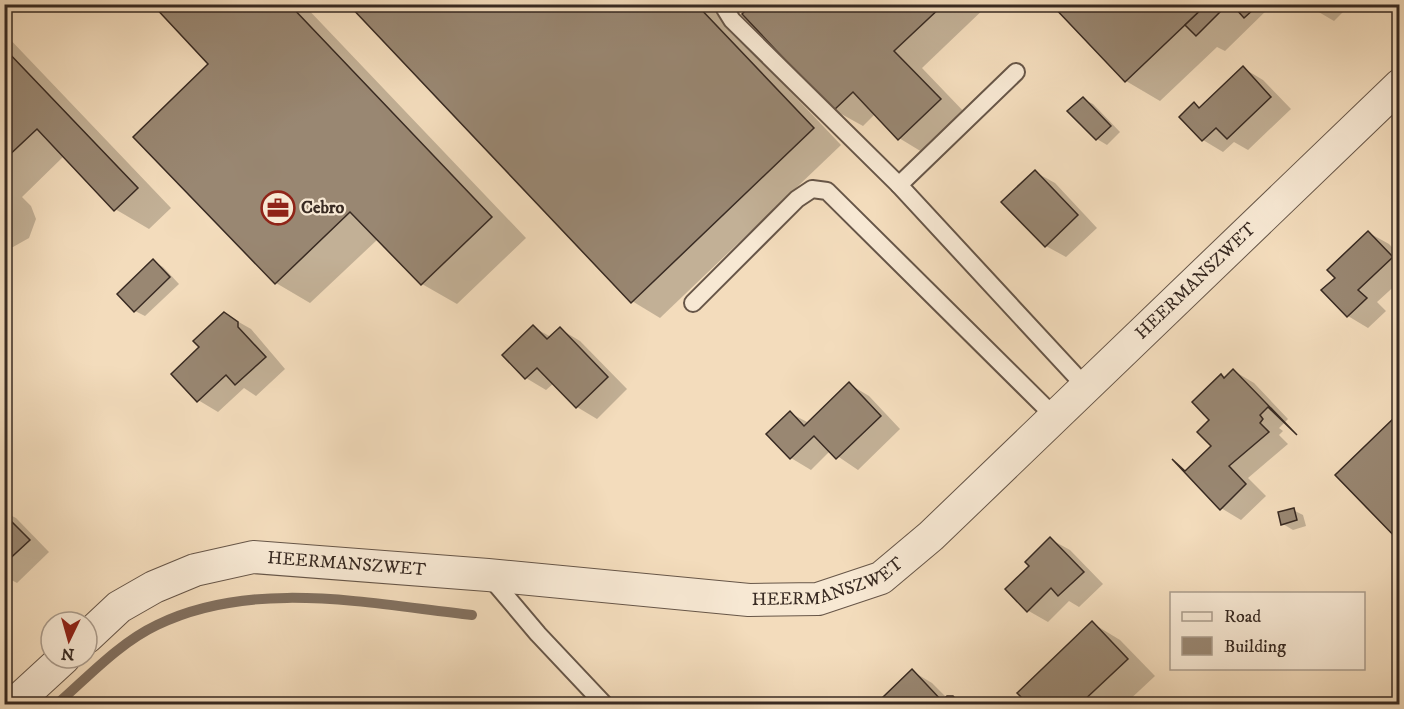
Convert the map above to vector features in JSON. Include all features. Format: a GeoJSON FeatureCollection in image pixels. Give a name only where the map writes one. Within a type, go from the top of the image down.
{"type":"FeatureCollection","features":[{"type":"Feature","properties":{"kind":"street","name":"HEERMANSZWET"},"geometry":{"type":"LineString","coordinates":[[99,626],[120,607],[154,587],[195,570],[253,557],[488,575],[749,600],[818,599],[881,578],[931,536],[1400,85]]}},
{"type":"Feature","properties":{"kind":"street"},"geometry":{"type":"LineString","coordinates":[[14,705],[51,670]]}},
{"type":"Feature","properties":{"kind":"lane"},"geometry":{"type":"LineString","coordinates":[[722,4],[732,20],[899,185],[1085,386]]}},
{"type":"Feature","properties":{"kind":"lane"},"geometry":{"type":"LineString","coordinates":[[899,185],[1016,72]]}},
{"type":"Feature","properties":{"kind":"lane"},"geometry":{"type":"LineString","coordinates":[[693,303],[797,199],[812,189],[827,190],[1054,417]]}},
{"type":"Feature","properties":{"kind":"lane"},"geometry":{"type":"LineString","coordinates":[[488,575],[538,634],[604,705]]}},
{"type":"Feature","properties":{"kind":"building"},"geometry":{"type":"Polygon","coordinates":[[[152,4],[289,4],[492,217],[421,285],[350,212],[275,284],[133,137],[208,64],[152,4]]]}},
{"type":"Feature","properties":{"kind":"building"},"geometry":{"type":"Polygon","coordinates":[[[348,4],[696,4],[814,128],[631,303],[348,4]]]}},
{"type":"Feature","properties":{"kind":"building"},"geometry":{"type":"Polygon","coordinates":[[[752,4],[944,4],[894,51],[941,99],[898,140],[853,92],[833,111],[742,14],[752,4]]]}},
{"type":"Feature","properties":{"kind":"building"},"geometry":{"type":"Polygon","coordinates":[[[1051,4],[1207,4],[1125,82],[1051,4]]]}},
{"type":"Feature","properties":{"kind":"building"},"geometry":{"type":"Polygon","coordinates":[[[1207,4],[1228,4],[1196,36],[1185,25],[1207,4]]]}},
{"type":"Feature","properties":{"kind":"building"},"geometry":{"type":"Polygon","coordinates":[[[1240,4],[1250,4],[1254,9],[1244,18],[1236,9],[1240,4]]]}},
{"type":"Feature","properties":{"kind":"building"},"geometry":{"type":"Polygon","coordinates":[[[4,48],[138,188],[114,211],[37,129],[4,160],[4,48]]]}},
{"type":"Feature","properties":{"kind":"building"},"geometry":{"type":"Polygon","coordinates":[[[1243,66],[1271,97],[1227,139],[1216,128],[1202,141],[1179,117],[1194,102],[1199,108],[1243,66]]]}},
{"type":"Feature","properties":{"kind":"building"},"geometry":{"type":"Polygon","coordinates":[[[1083,97],[1111,126],[1096,140],[1067,111],[1083,97]]]}},
{"type":"Feature","properties":{"kind":"building"},"geometry":{"type":"Polygon","coordinates":[[[1035,170],[1078,215],[1045,247],[1001,202],[1035,170]]]}},
{"type":"Feature","properties":{"kind":"building"},"geometry":{"type":"Polygon","coordinates":[[[1368,231],[1393,257],[1358,290],[1367,298],[1347,317],[1321,290],[1335,278],[1327,270],[1368,231]]]}},
{"type":"Feature","properties":{"kind":"building"},"geometry":{"type":"Polygon","coordinates":[[[153,259],[170,277],[134,312],[117,294],[153,259]]]}},
{"type":"Feature","properties":{"kind":"building"},"geometry":{"type":"Polygon","coordinates":[[[224,312],[238,322],[238,327],[266,357],[235,385],[226,375],[197,402],[171,374],[199,347],[193,341],[224,312]]]}},
{"type":"Feature","properties":{"kind":"building"},"geometry":{"type":"Polygon","coordinates":[[[533,325],[547,339],[560,327],[608,377],[576,408],[537,368],[525,379],[502,355],[533,325]]]}},
{"type":"Feature","properties":{"kind":"building"},"geometry":{"type":"Polygon","coordinates":[[[1233,369],[1297,435],[1268,407],[1260,415],[1263,419],[1260,423],[1269,432],[1229,466],[1246,484],[1220,510],[1172,459],[1185,471],[1211,446],[1197,432],[1209,420],[1192,402],[1221,374],[1224,378],[1233,369]]]}},
{"type":"Feature","properties":{"kind":"building"},"geometry":{"type":"Polygon","coordinates":[[[849,382],[881,416],[836,459],[814,436],[790,459],[766,434],[790,411],[804,426],[849,382]]]}},
{"type":"Feature","properties":{"kind":"building"},"geometry":{"type":"Polygon","coordinates":[[[1396,416],[1400,420],[1400,542],[1335,475],[1396,416]]]}},
{"type":"Feature","properties":{"kind":"building"},"geometry":{"type":"Polygon","coordinates":[[[1294,508],[1297,520],[1281,525],[1278,512],[1294,508]]]}},
{"type":"Feature","properties":{"kind":"building"},"geometry":{"type":"Polygon","coordinates":[[[4,514],[30,540],[4,564],[4,514]]]}},
{"type":"Feature","properties":{"kind":"building"},"geometry":{"type":"Polygon","coordinates":[[[1050,537],[1084,572],[1058,596],[1051,588],[1027,612],[1005,589],[1029,566],[1025,562],[1050,537]]]}},
{"type":"Feature","properties":{"kind":"building"},"geometry":{"type":"Polygon","coordinates":[[[1092,621],[1128,659],[1080,704],[1028,704],[1017,693],[1092,621]]]}},
{"type":"Feature","properties":{"kind":"building"},"geometry":{"type":"Polygon","coordinates":[[[912,669],[942,701],[947,696],[953,696],[960,704],[887,704],[881,699],[912,669]]]}},
{"type":"Feature","properties":{"kind":"waterway"},"geometry":{"type":"LineString","coordinates":[[57,704],[104,661],[143,632],[194,611],[233,602],[272,598],[313,598],[472,615]]}},
{"type":"Feature","properties":{"kind":"place","name":"Cebro"},"geometry":{"type":"Point","coordinates":[278,208]}}]}
